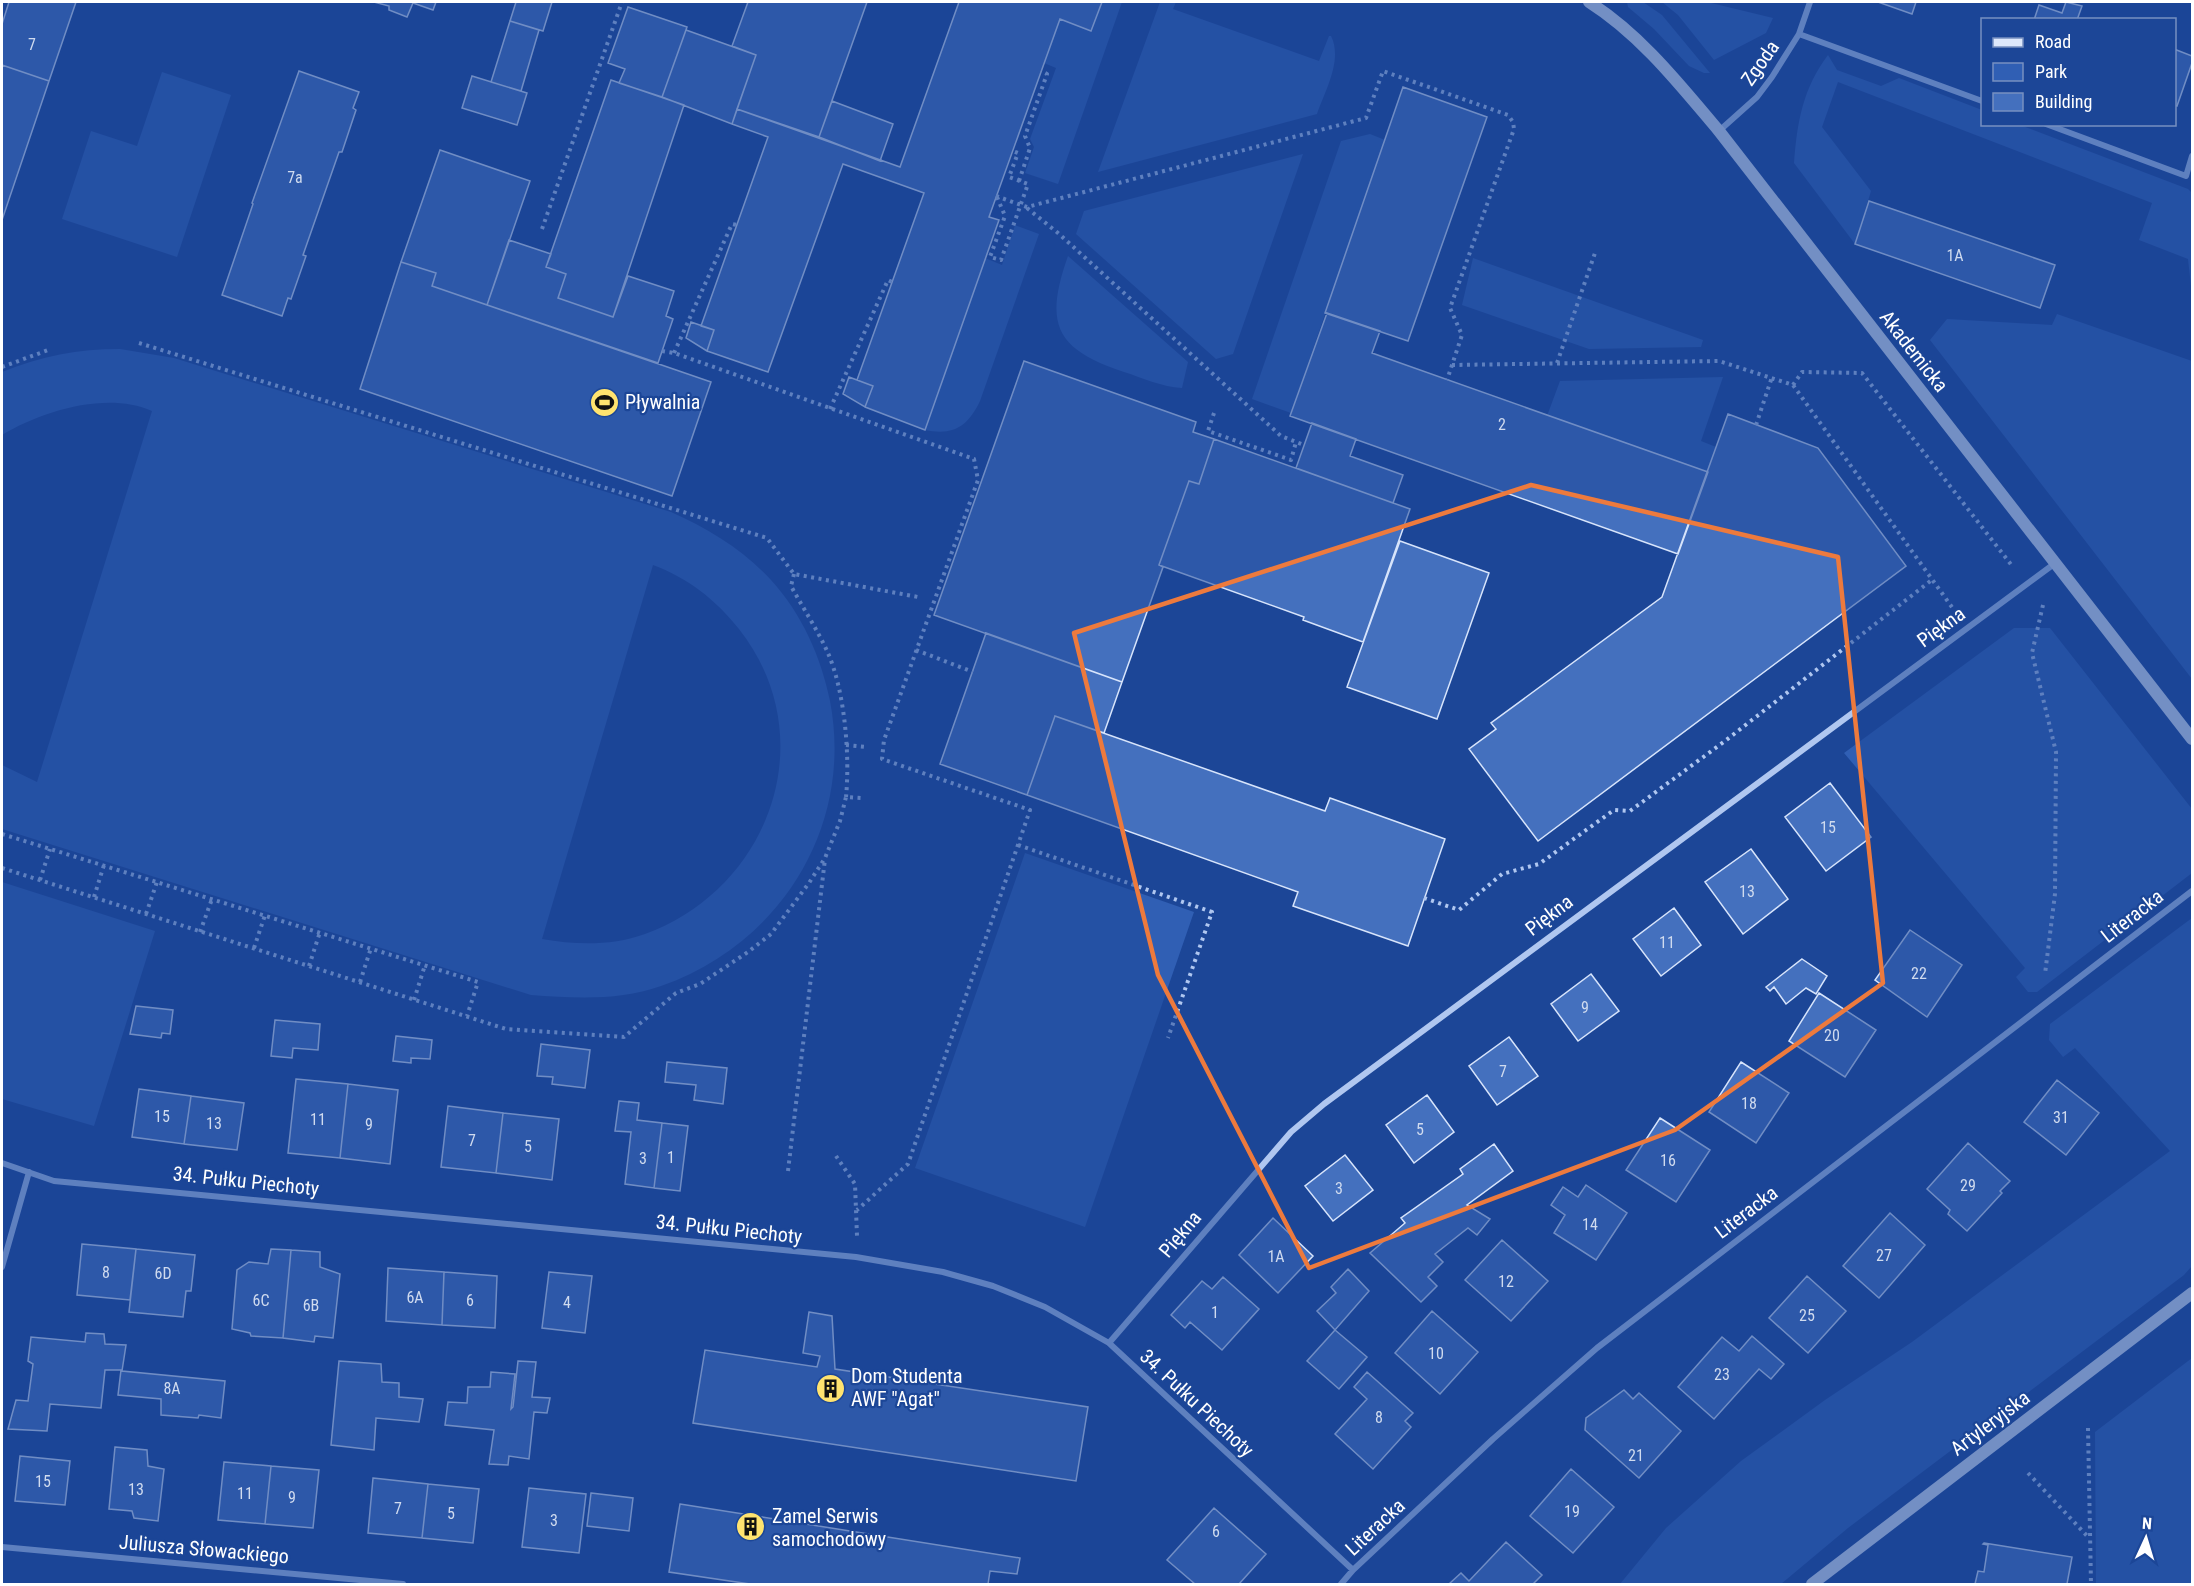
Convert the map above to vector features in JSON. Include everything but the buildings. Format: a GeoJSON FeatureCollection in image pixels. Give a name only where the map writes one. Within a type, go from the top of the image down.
{"type":"FeatureCollection","features":[{"type":"Feature","properties":{"kind":"street","name":"Akademicka"},"geometry":{"type":"LineString","coordinates":[[1589,2],[1626,30],[1667,70],[1719,131],[2054,564],[2193,739]]}},
{"type":"Feature","properties":{"kind":"street","name":"Zgoda"},"geometry":{"type":"LineString","coordinates":[[1719,131],[1757,97],[1800,34],[1810,2]]}},
{"type":"Feature","properties":{"kind":"street"},"geometry":{"type":"LineString","coordinates":[[1800,34],[1981,100]]}},
{"type":"Feature","properties":{"kind":"street"},"geometry":{"type":"LineString","coordinates":[[2051,126],[2186,176],[2193,156]]}},
{"type":"Feature","properties":{"kind":"street","name":"Piękna"},"geometry":{"type":"LineString","coordinates":[[1109,1343],[1291,1132],[1324,1104],[2054,564]]}},
{"type":"Feature","properties":{"kind":"street","name":"Literacka"},"geometry":{"type":"LineString","coordinates":[[1341,1584],[1353,1570],[1493,1439],[1597,1348],[2193,891]]}},
{"type":"Feature","properties":{"kind":"street","name":"34. Pułku Piechoty"},"geometry":{"type":"LineString","coordinates":[[2,1163],[54,1181],[856,1257],[943,1272],[993,1286],[1045,1307],[1109,1343],[1353,1570]]}},
{"type":"Feature","properties":{"kind":"street"},"geometry":{"type":"LineString","coordinates":[[2,1267],[28,1172]]}},
{"type":"Feature","properties":{"kind":"street","name":"Artyleryjska"},"geometry":{"type":"LineString","coordinates":[[1812,1584],[2193,1293]]}},
{"type":"Feature","properties":{"kind":"street","name":"Juliusza Słowackiego"},"geometry":{"type":"LineString","coordinates":[[2,1547],[403,1584]]}},
{"type":"Feature","properties":{"kind":"path"},"geometry":{"type":"LineString","coordinates":[[542,229],[622,2]]}},
{"type":"Feature","properties":{"kind":"path"},"geometry":{"type":"LineString","coordinates":[[1018,181],[1030,147],[1025,136],[1047,74],[1041,71]]}},
{"type":"Feature","properties":{"kind":"path"},"geometry":{"type":"LineString","coordinates":[[1027,207],[1366,118],[1383,71],[1508,115],[1513,122],[1514,129],[1450,308],[1462,335],[1447,380]]}},
{"type":"Feature","properties":{"kind":"path"},"geometry":{"type":"LineString","coordinates":[[1012,151],[1018,153],[1009,177],[1028,184],[1020,205],[1001,261],[990,257],[1005,216],[996,196],[1020,205],[1027,207],[1273,430],[1281,436],[1304,445]]}},
{"type":"Feature","properties":{"kind":"path"},"geometry":{"type":"LineString","coordinates":[[674,353],[732,224],[737,225]]}},
{"type":"Feature","properties":{"kind":"path"},"geometry":{"type":"LineString","coordinates":[[1557,363],[1595,253]]}},
{"type":"Feature","properties":{"kind":"path"},"geometry":{"type":"LineString","coordinates":[[830,409],[888,280],[892,282]]}},
{"type":"Feature","properties":{"kind":"path"},"geometry":{"type":"LineString","coordinates":[[139,343],[767,538],[794,574],[918,597]]}},
{"type":"Feature","properties":{"kind":"path"},"geometry":{"type":"LineString","coordinates":[[2,367],[51,349]]}},
{"type":"Feature","properties":{"kind":"path"},"geometry":{"type":"LineString","coordinates":[[662,351],[674,353],[974,459],[978,480],[884,740],[882,759],[1030,810],[908,1164],[857,1210]]}},
{"type":"Feature","properties":{"kind":"path"},"geometry":{"type":"LineString","coordinates":[[1452,365],[1719,361],[1793,385],[1967,628]]}},
{"type":"Feature","properties":{"kind":"path"},"geometry":{"type":"LineString","coordinates":[[1793,385],[1802,372],[1862,373],[2027,584]]}},
{"type":"Feature","properties":{"kind":"path"},"geometry":{"type":"LineString","coordinates":[[1756,424],[1772,377]]}},
{"type":"Feature","properties":{"kind":"path"},"geometry":{"type":"LineString","coordinates":[[1214,413],[1208,431],[1290,460],[1296,442]]}},
{"type":"Feature","properties":{"kind":"path"},"geometry":{"type":"LineString","coordinates":[[2,868],[506,1029],[624,1037],[676,993],[700,984],[771,934],[794,906],[825,858],[840,821],[846,797],[846,745],[842,709],[828,653],[791,586],[794,574]]}},
{"type":"Feature","properties":{"kind":"path"},"geometry":{"type":"LineString","coordinates":[[1424,898],[1459,909],[1502,874],[1539,864],[1614,810],[1630,811],[1725,741],[1932,579]]}},
{"type":"Feature","properties":{"kind":"path"},"geometry":{"type":"LineString","coordinates":[[2041,1007],[2055,894],[2056,752],[2032,653],[2043,605]]}},
{"type":"Feature","properties":{"kind":"path"},"geometry":{"type":"LineString","coordinates":[[916,650],[973,672]]}},
{"type":"Feature","properties":{"kind":"path"},"geometry":{"type":"LineString","coordinates":[[846,745],[866,747]]}},
{"type":"Feature","properties":{"kind":"path"},"geometry":{"type":"LineString","coordinates":[[846,797],[861,798]]}},
{"type":"Feature","properties":{"kind":"path"},"geometry":{"type":"LineString","coordinates":[[2,834],[478,982],[467,1016]]}},
{"type":"Feature","properties":{"kind":"path"},"geometry":{"type":"LineString","coordinates":[[1018,845],[1212,912],[1168,1038]]}},
{"type":"Feature","properties":{"kind":"path"},"geometry":{"type":"LineString","coordinates":[[40,880],[50,849]]}},
{"type":"Feature","properties":{"kind":"path"},"geometry":{"type":"LineString","coordinates":[[788,1171],[825,858]]}},
{"type":"Feature","properties":{"kind":"path"},"geometry":{"type":"LineString","coordinates":[[94,897],[104,865]]}},
{"type":"Feature","properties":{"kind":"path"},"geometry":{"type":"LineString","coordinates":[[146,914],[157,882]]}},
{"type":"Feature","properties":{"kind":"path"},"geometry":{"type":"LineString","coordinates":[[200,932],[212,898]]}},
{"type":"Feature","properties":{"kind":"path"},"geometry":{"type":"LineString","coordinates":[[254,948],[265,915]]}},
{"type":"Feature","properties":{"kind":"path"},"geometry":{"type":"LineString","coordinates":[[309,966],[320,932]]}},
{"type":"Feature","properties":{"kind":"path"},"geometry":{"type":"LineString","coordinates":[[360,982],[371,948]]}},
{"type":"Feature","properties":{"kind":"path"},"geometry":{"type":"LineString","coordinates":[[414,1000],[425,965]]}},
{"type":"Feature","properties":{"kind":"path"},"geometry":{"type":"LineString","coordinates":[[836,1156],[855,1184],[856,1257]]}},
{"type":"Feature","properties":{"kind":"path"},"geometry":{"type":"LineString","coordinates":[[2088,1428],[2091,1584]]}},
{"type":"Feature","properties":{"kind":"path"},"geometry":{"type":"LineString","coordinates":[[2028,1473],[2090,1538]]}},
{"type":"Feature","properties":{"kind":"highlighted area"},"geometry":{"type":"Polygon","coordinates":[[[1531,485],[1838,557],[1883,983],[1675,1130],[1309,1268],[1158,975],[1074,633],[1531,485]]]}},
{"type":"Feature","properties":{"kind":"green space"},"geometry":{"type":"Polygon","coordinates":[[[1102,2],[1122,2],[1058,184],[1025,173],[1034,147],[1030,139],[1056,68],[1044,63],[1060,19],[1091,30],[1102,2]]]}},
{"type":"Feature","properties":{"kind":"green space"},"geometry":{"type":"Polygon","coordinates":[[[1160,2],[1176,2],[1173,9],[1319,61],[1329,36],[1331,36],[1334,45],[1334,65],[1317,114],[1098,172],[1160,2]]]}},
{"type":"Feature","properties":{"kind":"green space"},"geometry":{"type":"Polygon","coordinates":[[[1627,2],[1643,2],[1662,15],[1710,73],[1704,73],[1689,66],[1654,29],[1628,7],[1627,2]]]}},
{"type":"Feature","properties":{"kind":"green space"},"geometry":{"type":"Polygon","coordinates":[[[1662,2],[1707,2],[1773,18],[1766,33],[1714,60],[1678,15],[1662,2]]]}},
{"type":"Feature","properties":{"kind":"green space"},"geometry":{"type":"Polygon","coordinates":[[[1828,55],[1837,70],[1881,86],[1899,78],[1981,110],[1981,126],[2023,126],[2188,189],[2192,193],[2192,295],[2188,259],[2139,240],[2152,203],[1838,82],[1822,127],[1871,191],[1855,244],[1794,163],[1799,120],[1807,93],[1819,67],[1828,55]]]}},
{"type":"Feature","properties":{"kind":"green space"},"geometry":{"type":"Polygon","coordinates":[[[162,72],[231,95],[177,257],[62,219],[91,131],[137,146],[162,72]]]}},
{"type":"Feature","properties":{"kind":"green space"},"geometry":{"type":"Polygon","coordinates":[[[1370,134],[1385,140],[1291,413],[1252,399],[1341,141],[1370,134]]]}},
{"type":"Feature","properties":{"kind":"green space"},"geometry":{"type":"Polygon","coordinates":[[[1303,154],[1233,354],[1216,359],[1076,234],[1084,211],[1303,154]]]}},
{"type":"Feature","properties":{"kind":"green space"},"geometry":{"type":"Polygon","coordinates":[[[1015,225],[1039,234],[980,401],[970,417],[959,427],[944,432],[925,430],[985,258],[1002,265],[1015,225]]]}},
{"type":"Feature","properties":{"kind":"green space"},"geometry":{"type":"Polygon","coordinates":[[[1068,256],[1188,362],[1182,388],[1153,382],[1101,363],[1083,354],[1070,343],[1061,331],[1057,317],[1057,300],[1068,256]]]}},
{"type":"Feature","properties":{"kind":"green space"},"geometry":{"type":"Polygon","coordinates":[[[1473,258],[1703,340],[1701,347],[1589,349],[1462,305],[1473,258]]]}},
{"type":"Feature","properties":{"kind":"green space"},"geometry":{"type":"Polygon","coordinates":[[[2057,314],[2192,361],[2192,679],[1930,340],[1947,319],[2052,325],[2057,314]]]}},
{"type":"Feature","properties":{"kind":"green space"},"geometry":{"type":"Polygon","coordinates":[[[104,349],[120,349],[174,358],[671,512],[699,525],[737,549],[782,593],[809,637],[816,652],[830,701],[835,747],[831,792],[819,835],[800,875],[774,910],[741,941],[704,967],[661,986],[613,996],[531,995],[2,829],[2,765],[37,782],[152,411],[134,405],[115,403],[75,406],[36,418],[2,435],[2,372],[45,358],[104,349]],[[653,565],[542,939],[581,943],[620,941],[645,934],[689,912],[725,882],[753,846],[771,805],[780,761],[778,716],[765,671],[739,629],[721,609],[690,583],[653,565]]]}},
{"type":"Feature","properties":{"kind":"green space"},"geometry":{"type":"Polygon","coordinates":[[[1723,377],[1701,441],[1716,447],[1708,472],[1547,416],[1560,381],[1723,377]]]}},
{"type":"Feature","properties":{"kind":"green space"},"geometry":{"type":"Polygon","coordinates":[[[2014,628],[2050,628],[2192,809],[2192,873],[2037,992],[2028,992],[2016,977],[2025,968],[1844,753],[2014,628]]]}},
{"type":"Feature","properties":{"kind":"green space"},"geometry":{"type":"Polygon","coordinates":[[[1025,853],[1194,912],[1085,1227],[915,1168],[1025,853]]]}},
{"type":"Feature","properties":{"kind":"green space"},"geometry":{"type":"Polygon","coordinates":[[[2,882],[155,931],[94,1126],[2,1099],[2,882]]]}},
{"type":"Feature","properties":{"kind":"green space"},"geometry":{"type":"Polygon","coordinates":[[[2192,918],[2192,1266],[2184,1275],[1848,1528],[1781,1584],[1620,1584],[1666,1528],[1741,1461],[1825,1400],[1912,1342],[2170,1151],[2075,1048],[2063,1057],[2049,1040],[2050,1024],[2192,918]]]}},
{"type":"Feature","properties":{"kind":"green space"},"geometry":{"type":"Polygon","coordinates":[[[2192,1358],[2192,1584],[2096,1584],[2095,1432],[2192,1358]]]}},
{"type":"Feature","properties":{"kind":"place","name":"Pływalnia"},"geometry":{"type":"Point","coordinates":[604,402]}},
{"type":"Feature","properties":{"kind":"place","name":"Dom Studenta AWF \"Agat\""},"geometry":{"type":"Point","coordinates":[830,1388]}},
{"type":"Feature","properties":{"kind":"place","name":"Zamel Serwis samochodowy"},"geometry":{"type":"Point","coordinates":[751,1527]}}]}
